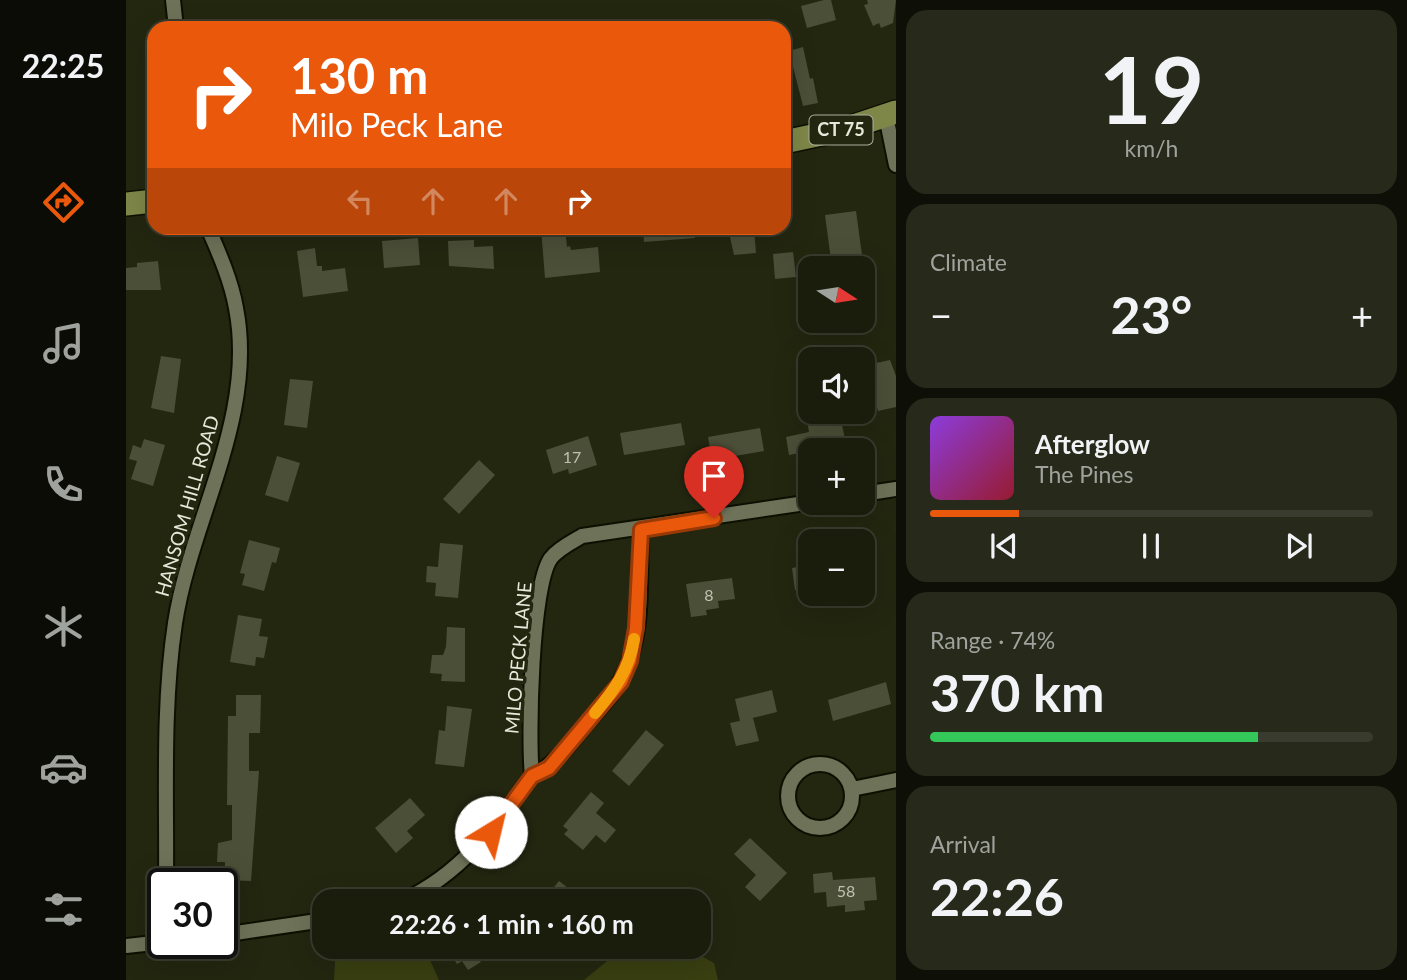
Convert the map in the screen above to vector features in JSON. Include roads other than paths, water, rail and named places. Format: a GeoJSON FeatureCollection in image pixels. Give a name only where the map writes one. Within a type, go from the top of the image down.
{"type":"FeatureCollection","features":[{"type":"Feature","properties":{"kind":"main road","name":"CT 75"},"geometry":{"type":"LineString","coordinates":[[791,140],[891,114]]}},
{"type":"Feature","properties":{"kind":"main road"},"geometry":{"type":"LineString","coordinates":[[126,204],[147,202]]}},
{"type":"Feature","properties":{"kind":"street"},"geometry":{"type":"LineString","coordinates":[[173,0],[175,21]]}},
{"type":"Feature","properties":{"kind":"street"},"geometry":{"type":"LineString","coordinates":[[891,114],[896,165]]}},
{"type":"Feature","properties":{"kind":"street","name":"HANSOM HILL ROAD"},"geometry":{"type":"LineString","coordinates":[[166,868],[167,725],[175,625],[192,547],[232,420],[238,381],[237,310],[231,285],[211,235]]}},
{"type":"Feature","properties":{"kind":"street"},"geometry":{"type":"LineString","coordinates":[[875,492],[896,489]]}},
{"type":"Feature","properties":{"kind":"street","name":"MILO PECK LANE"},"geometry":{"type":"LineString","coordinates":[[532,776],[530,753],[536,634],[542,579],[551,558],[582,536],[608,530],[641,530],[798,504]]}},
{"type":"Feature","properties":{"kind":"street"},"geometry":{"type":"LineString","coordinates":[[423,889],[469,855],[491,832],[532,776],[549,768],[621,682],[630,661],[636,628],[641,530]]}},
{"type":"Feature","properties":{"kind":"street"},"geometry":{"type":"LineString","coordinates":[[817,764],[838,769],[852,789],[849,810],[834,826],[812,827],[794,814],[789,804],[788,793],[797,774],[817,764]]}},
{"type":"Feature","properties":{"kind":"street"},"geometry":{"type":"LineString","coordinates":[[852,789],[896,780]]}},
{"type":"Feature","properties":{"kind":"street"},"geometry":{"type":"LineString","coordinates":[[238,933],[312,922]]}},
{"type":"Feature","properties":{"kind":"street"},"geometry":{"type":"LineString","coordinates":[[126,946],[147,944]]}}]}
